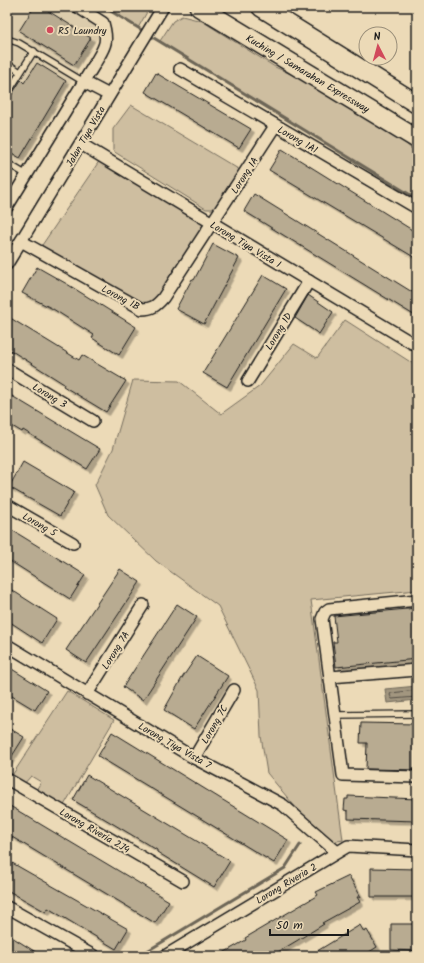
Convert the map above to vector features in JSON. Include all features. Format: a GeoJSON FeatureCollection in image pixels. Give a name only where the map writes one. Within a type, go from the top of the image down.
{"type":"FeatureCollection","features":[{"type":"Feature","properties":{"kind":"highway","name":"Kuching / Samarahan Expressway"},"geometry":{"type":"LineString","coordinates":[[199,7],[412,136]]}},
{"type":"Feature","properties":{"kind":"highway"},"geometry":{"type":"LineString","coordinates":[[261,7],[417,104]]}},
{"type":"Feature","properties":{"kind":"highway"},"geometry":{"type":"LineString","coordinates":[[412,136],[410,142],[417,148]]}},
{"type":"Feature","properties":{"kind":"street"},"geometry":{"type":"LineString","coordinates":[[7,207],[84,82],[106,43],[106,33],[103,23],[78,7]]}},
{"type":"Feature","properties":{"kind":"street","name":"Jalan Tiya Vista"},"geometry":{"type":"LineString","coordinates":[[7,264],[163,7]]}},
{"type":"Feature","properties":{"kind":"street","name":"Lorong 1A1"},"geometry":{"type":"LineString","coordinates":[[180,69],[417,208]]}},
{"type":"Feature","properties":{"kind":"street"},"geometry":{"type":"LineString","coordinates":[[84,82],[109,95]]}},
{"type":"Feature","properties":{"kind":"street","name":"Lorong 1A"},"geometry":{"type":"LineString","coordinates":[[212,223],[275,126]]}},
{"type":"Feature","properties":{"kind":"street","name":"Lorong Tiya Vista 1"},"geometry":{"type":"LineString","coordinates":[[81,144],[412,343]]}},
{"type":"Feature","properties":{"kind":"street","name":"Lorong 1B"},"geometry":{"type":"LineString","coordinates":[[21,241],[142,309],[150,309],[156,306],[163,298],[212,223]]}},
{"type":"Feature","properties":{"kind":"street","name":"Lorong 1D"},"geometry":{"type":"LineString","coordinates":[[248,381],[309,281]]}},
{"type":"Feature","properties":{"kind":"street","name":"Lorong 3"},"geometry":{"type":"LineString","coordinates":[[7,369],[93,421]]}},
{"type":"Feature","properties":{"kind":"street","name":"Lorong 5"},"geometry":{"type":"LineString","coordinates":[[7,505],[73,543]]}},
{"type":"Feature","properties":{"kind":"street"},"geometry":{"type":"LineString","coordinates":[[417,600],[329,609],[325,612],[322,619],[343,775],[417,777]]}},
{"type":"Feature","properties":{"kind":"street","name":"Lorong 7A"},"geometry":{"type":"LineString","coordinates":[[87,694],[143,605]]}},
{"type":"Feature","properties":{"kind":"street","name":"Lorong Tiya Vista 7"},"geometry":{"type":"LineString","coordinates":[[7,645],[194,758],[283,805],[337,852]]}},
{"type":"Feature","properties":{"kind":"street"},"geometry":{"type":"LineString","coordinates":[[330,677],[417,670]]}},
{"type":"Feature","properties":{"kind":"street","name":"Lorong 7C"},"geometry":{"type":"LineString","coordinates":[[194,758],[234,690]]}},
{"type":"Feature","properties":{"kind":"street","name":"Lorong Riveria 2J4"},"geometry":{"type":"LineString","coordinates":[[7,779],[183,881]]}},
{"type":"Feature","properties":{"kind":"street","name":"Lorong Riveria 2"},"geometry":{"type":"LineString","coordinates":[[165,956],[348,846],[417,850]]}},
{"type":"Feature","properties":{"kind":"street"},"geometry":{"type":"LineString","coordinates":[[7,907],[94,956]]}},
{"type":"Feature","properties":{"kind":"lane"},"geometry":{"type":"LineString","coordinates":[[7,40],[19,43],[34,51],[84,82]]}},
{"type":"Feature","properties":{"kind":"lane"},"geometry":{"type":"LineString","coordinates":[[7,94],[34,51]]}},
{"type":"Feature","properties":{"kind":"lane"},"geometry":{"type":"LineString","coordinates":[[7,63],[20,72]]}},
{"type":"Feature","properties":{"kind":"lane"},"geometry":{"type":"LineString","coordinates":[[7,163],[27,175]]}},
{"type":"Feature","properties":{"kind":"lane"},"geometry":{"type":"LineString","coordinates":[[336,715],[417,714]]}},
{"type":"Feature","properties":{"kind":"shaded area"},"geometry":{"type":"Polygon","coordinates":[[[7,7],[93,7],[110,18],[7,184],[7,7]]]}},
{"type":"Feature","properties":{"kind":"shaded area"},"geometry":{"type":"Polygon","coordinates":[[[104,7],[149,7],[138,28],[104,7]]]}},
{"type":"Feature","properties":{"kind":"shaded area"},"geometry":{"type":"Polygon","coordinates":[[[182,16],[202,21],[275,67],[309,82],[402,140],[417,154],[417,199],[160,41],[173,21],[182,16]]]}},
{"type":"Feature","properties":{"kind":"shaded area"},"geometry":{"type":"Polygon","coordinates":[[[131,105],[245,173],[221,209],[206,209],[113,151],[113,129],[131,105]]]}},
{"type":"Feature","properties":{"kind":"shaded area"},"geometry":{"type":"Polygon","coordinates":[[[102,157],[212,223],[149,309],[38,251],[102,157]]]}},
{"type":"Feature","properties":{"kind":"shaded area"},"geometry":{"type":"Polygon","coordinates":[[[345,320],[412,363],[417,358],[417,590],[311,600],[343,840],[332,842],[297,809],[267,773],[261,736],[259,690],[218,606],[156,561],[108,515],[95,485],[113,449],[133,380],[179,381],[221,414],[260,386],[294,344],[317,358],[345,320]]]}},
{"type":"Feature","properties":{"kind":"shaded area"},"geometry":{"type":"Polygon","coordinates":[[[67,691],[114,720],[63,807],[36,790],[41,782],[31,776],[23,785],[11,777],[67,691]]]}},
{"type":"Feature","properties":{"kind":"water"},"geometry":{"type":"Polygon","coordinates":[[[417,686],[417,700],[387,703],[385,689],[417,686]]]}},
{"type":"Feature","properties":{"kind":"building"},"geometry":{"type":"Polygon","coordinates":[[[34,7],[42,7],[91,38],[74,65],[19,31],[34,7]]]}},
{"type":"Feature","properties":{"kind":"building"},"geometry":{"type":"Polygon","coordinates":[[[37,63],[66,81],[20,158],[7,150],[7,98],[11,96],[21,80],[24,83],[37,63]]]}},
{"type":"Feature","properties":{"kind":"building"},"geometry":{"type":"Polygon","coordinates":[[[156,73],[251,129],[239,148],[145,92],[156,73]]]}},
{"type":"Feature","properties":{"kind":"building"},"geometry":{"type":"Polygon","coordinates":[[[282,149],[417,233],[417,259],[269,170],[282,149]]]}},
{"type":"Feature","properties":{"kind":"building"},"geometry":{"type":"Polygon","coordinates":[[[254,194],[417,295],[417,317],[244,211],[254,194]]]}},
{"type":"Feature","properties":{"kind":"building"},"geometry":{"type":"Polygon","coordinates":[[[213,244],[239,258],[204,324],[176,309],[192,279],[194,280],[213,244]]]}},
{"type":"Feature","properties":{"kind":"building"},"geometry":{"type":"Polygon","coordinates":[[[37,267],[136,327],[119,355],[92,338],[94,335],[53,309],[22,293],[37,267]]]}},
{"type":"Feature","properties":{"kind":"building"},"geometry":{"type":"Polygon","coordinates":[[[263,275],[286,289],[227,387],[203,373],[263,275]]]}},
{"type":"Feature","properties":{"kind":"building"},"geometry":{"type":"Polygon","coordinates":[[[308,295],[333,312],[319,334],[295,318],[308,295]]]}},
{"type":"Feature","properties":{"kind":"building"},"geometry":{"type":"Polygon","coordinates":[[[7,316],[79,360],[82,355],[126,381],[106,412],[63,386],[64,384],[7,348],[7,316]]]}},
{"type":"Feature","properties":{"kind":"building"},"geometry":{"type":"Polygon","coordinates":[[[7,393],[100,449],[87,469],[23,430],[22,432],[7,423],[7,393]]]}},
{"type":"Feature","properties":{"kind":"building"},"geometry":{"type":"Polygon","coordinates":[[[23,462],[74,492],[60,516],[9,487],[23,462]]]}},
{"type":"Feature","properties":{"kind":"building"},"geometry":{"type":"Polygon","coordinates":[[[7,527],[85,575],[70,599],[7,559],[7,527]]]}},
{"type":"Feature","properties":{"kind":"building"},"geometry":{"type":"Polygon","coordinates":[[[120,569],[140,582],[86,663],[66,650],[120,569]]]}},
{"type":"Feature","properties":{"kind":"building"},"geometry":{"type":"Polygon","coordinates":[[[7,587],[57,619],[42,643],[7,620],[7,587]]]}},
{"type":"Feature","properties":{"kind":"building"},"geometry":{"type":"Polygon","coordinates":[[[177,604],[197,617],[143,700],[123,687],[177,604]]]}},
{"type":"Feature","properties":{"kind":"building"},"geometry":{"type":"Polygon","coordinates":[[[417,608],[417,659],[336,667],[333,642],[337,642],[334,616],[417,608]]]}},
{"type":"Feature","properties":{"kind":"building"},"geometry":{"type":"Polygon","coordinates":[[[197,656],[228,676],[194,729],[164,710],[182,678],[197,656]]]}},
{"type":"Feature","properties":{"kind":"building"},"geometry":{"type":"Polygon","coordinates":[[[7,666],[47,691],[35,710],[7,693],[7,666]]]}},
{"type":"Feature","properties":{"kind":"building"},"geometry":{"type":"Polygon","coordinates":[[[361,723],[417,724],[417,770],[366,769],[367,743],[360,743],[361,723]]]}},
{"type":"Feature","properties":{"kind":"building"},"geometry":{"type":"Polygon","coordinates":[[[7,727],[24,737],[7,764],[7,727]]]}},
{"type":"Feature","properties":{"kind":"building"},"geometry":{"type":"Polygon","coordinates":[[[112,732],[288,840],[274,863],[98,756],[112,732]]]}},
{"type":"Feature","properties":{"kind":"building"},"geometry":{"type":"Polygon","coordinates":[[[87,775],[230,861],[214,887],[157,852],[157,850],[73,800],[87,775]]]}},
{"type":"Feature","properties":{"kind":"building"},"geometry":{"type":"Polygon","coordinates":[[[348,796],[417,799],[417,821],[348,819],[348,811],[344,810],[345,799],[348,799],[348,796]]]}},
{"type":"Feature","properties":{"kind":"building"},"geometry":{"type":"Polygon","coordinates":[[[10,806],[169,901],[155,923],[7,834],[7,810],[10,806]]]}},
{"type":"Feature","properties":{"kind":"building"},"geometry":{"type":"Polygon","coordinates":[[[7,860],[128,929],[116,949],[48,908],[46,912],[7,890],[7,860]]]}},
{"type":"Feature","properties":{"kind":"building"},"geometry":{"type":"Polygon","coordinates":[[[371,868],[417,869],[417,897],[371,897],[371,868]]]}},
{"type":"Feature","properties":{"kind":"building"},"geometry":{"type":"Polygon","coordinates":[[[349,876],[361,897],[357,897],[360,902],[322,923],[324,924],[298,940],[271,956],[218,956],[246,940],[245,938],[318,895],[316,892],[349,876]]]}},
{"type":"Feature","properties":{"kind":"building"},"geometry":{"type":"Polygon","coordinates":[[[391,924],[417,924],[417,951],[391,950],[391,924]]]}},
{"type":"Feature","properties":{"kind":"building"},"geometry":{"type":"Polygon","coordinates":[[[360,925],[364,932],[367,930],[377,947],[363,956],[309,956],[360,925]]]}},
{"type":"Feature","properties":{"kind":"building"},"geometry":{"type":"Polygon","coordinates":[[[7,934],[42,956],[7,956],[7,934]]]}},
{"type":"Feature","properties":{"kind":"waterway"},"geometry":{"type":"LineString","coordinates":[[104,7],[145,32]]}},
{"type":"Feature","properties":{"kind":"waterway"},"geometry":{"type":"LineString","coordinates":[[149,35],[417,199]]}},
{"type":"Feature","properties":{"kind":"waterway"},"geometry":{"type":"LineString","coordinates":[[139,956],[285,868],[300,845]]}},
{"type":"Feature","properties":{"kind":"place","name":"RS Laundry"},"geometry":{"type":"Point","coordinates":[50,30]}}]}
